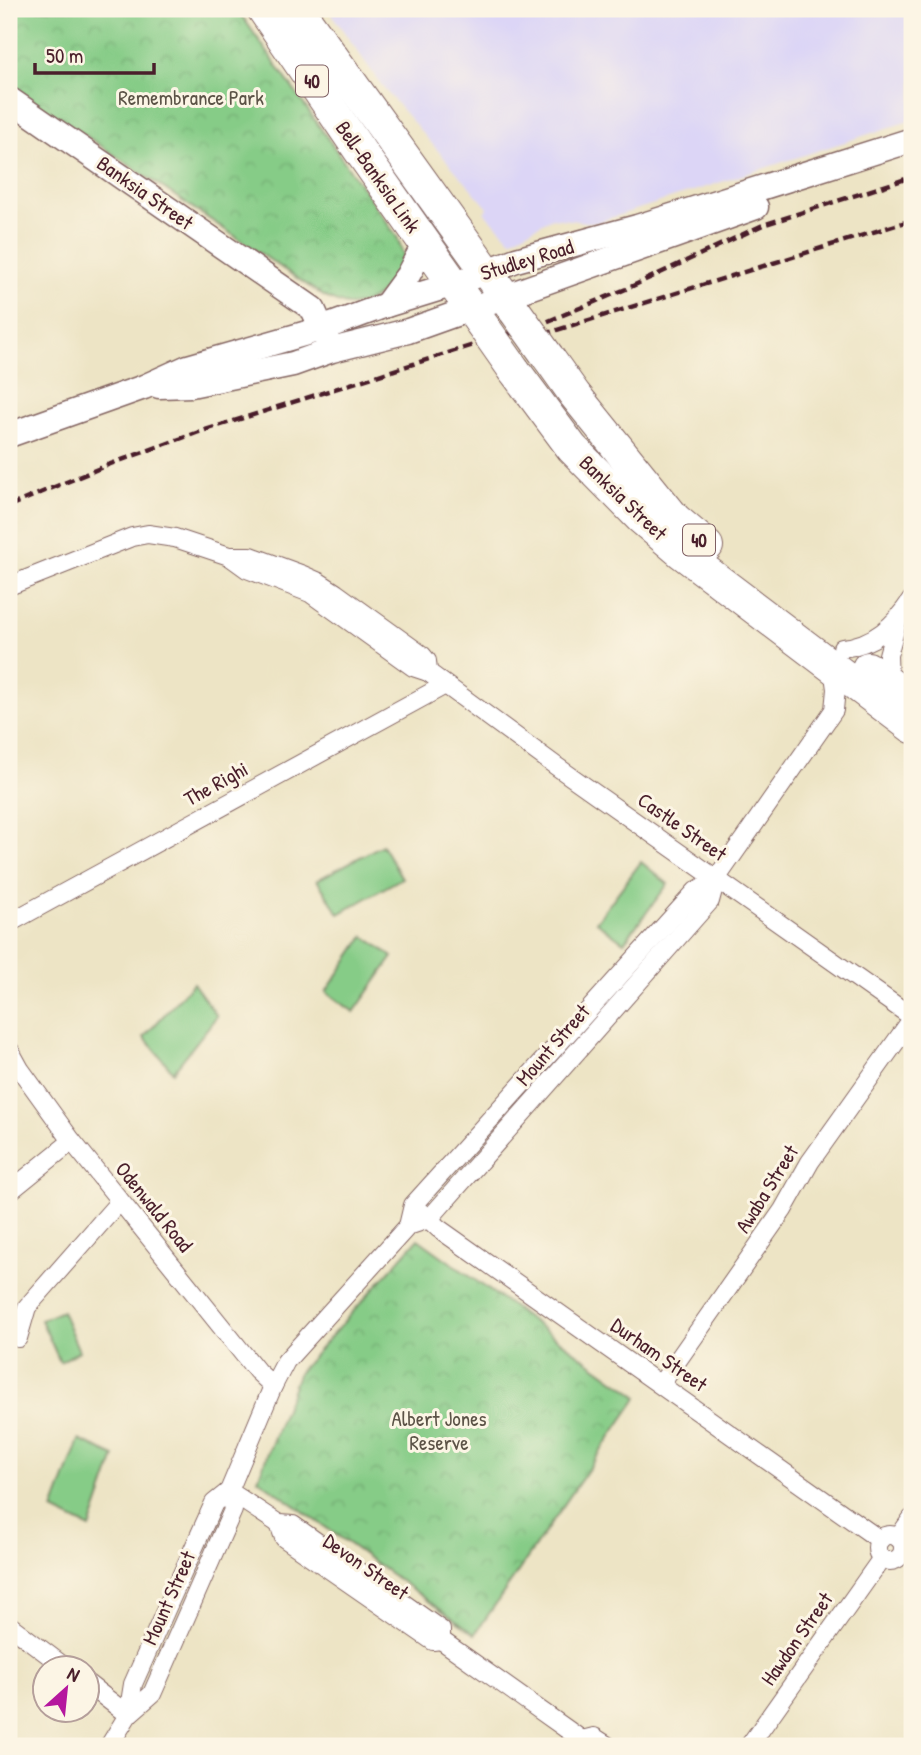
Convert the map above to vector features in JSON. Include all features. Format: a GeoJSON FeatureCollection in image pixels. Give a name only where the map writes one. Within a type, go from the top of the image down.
{"type":"FeatureCollection","features":[{"type":"Feature","properties":{"kind":"highway","name":"Bell–Banksia Link"},"geometry":{"type":"LineString","coordinates":[[263,9],[469,305]]}},
{"type":"Feature","properties":{"kind":"highway","name":"Bell–Banksia Link"},"geometry":{"type":"LineString","coordinates":[[298,9],[499,290]]}},
{"type":"Feature","properties":{"kind":"highway","name":"Banksia Street"},"geometry":{"type":"LineString","coordinates":[[499,290],[575,395],[675,519],[837,658]]}},
{"type":"Feature","properties":{"kind":"highway","name":"Banksia Street"},"geometry":{"type":"LineString","coordinates":[[469,305],[572,448],[641,519],[892,694],[912,727]]}},
{"type":"Feature","properties":{"kind":"street","name":"Banksia Street"},"geometry":{"type":"LineString","coordinates":[[9,99],[313,309],[327,340]]}},
{"type":"Feature","properties":{"kind":"street","name":"Studley Road"},"geometry":{"type":"LineString","coordinates":[[583,256],[912,141]]}},
{"type":"Feature","properties":{"kind":"street","name":"Studley Road"},"geometry":{"type":"LineString","coordinates":[[9,435],[144,387],[188,367],[327,340],[408,331],[499,290],[516,260],[616,256],[837,178],[912,155]]}},
{"type":"Feature","properties":{"kind":"street"},"geometry":{"type":"LineString","coordinates":[[386,305],[408,275],[425,243]]}},
{"type":"Feature","properties":{"kind":"street","name":"Studley Road"},"geometry":{"type":"LineString","coordinates":[[327,340],[386,305],[469,305]]}},
{"type":"Feature","properties":{"kind":"street","name":"Castle Street"},"geometry":{"type":"LineString","coordinates":[[9,586],[132,537],[148,534],[175,538],[229,556],[251,556],[319,582],[422,655],[427,661],[428,672],[444,685],[912,1018]]}},
{"type":"Feature","properties":{"kind":"street"},"geometry":{"type":"LineString","coordinates":[[898,619],[888,655],[892,694],[854,702],[834,710],[837,658],[865,644],[898,619],[912,599]]}},
{"type":"Feature","properties":{"kind":"street","name":"The Righi"},"geometry":{"type":"LineString","coordinates":[[9,923],[444,685]]}},
{"type":"Feature","properties":{"kind":"street","name":"Mount Street"},"geometry":{"type":"LineString","coordinates":[[408,1226],[429,1219],[710,901],[716,879],[834,710]]}},
{"type":"Feature","properties":{"kind":"street","name":"Mount Street"},"geometry":{"type":"LineString","coordinates":[[109,1746],[128,1715],[152,1694],[233,1510],[229,1491],[280,1370],[294,1351],[408,1226],[413,1205],[696,891],[716,879]]}},
{"type":"Feature","properties":{"kind":"street","name":"Awaba Street"},"geometry":{"type":"LineString","coordinates":[[661,1384],[783,1210],[810,1162],[912,1018]]}},
{"type":"Feature","properties":{"kind":"street","name":"Odenwald Road"},"geometry":{"type":"LineString","coordinates":[[9,1049],[20,1069],[72,1142],[257,1371],[273,1386]]}},
{"type":"Feature","properties":{"kind":"street"},"geometry":{"type":"LineString","coordinates":[[9,1192],[72,1142]]}},
{"type":"Feature","properties":{"kind":"street"},"geometry":{"type":"LineString","coordinates":[[18,1338],[27,1307],[120,1201]]}},
{"type":"Feature","properties":{"kind":"street","name":"Durham Street"},"geometry":{"type":"LineString","coordinates":[[413,1205],[895,1551]]}},
{"type":"Feature","properties":{"kind":"street","name":"Devon Street"},"geometry":{"type":"LineString","coordinates":[[229,1491],[279,1524],[284,1538],[438,1637],[583,1743],[594,1737],[608,1746]]}},
{"type":"Feature","properties":{"kind":"street","name":"Hawdon Street"},"geometry":{"type":"LineString","coordinates":[[749,1746],[895,1551],[912,1518]]}},
{"type":"Feature","properties":{"kind":"street"},"geometry":{"type":"LineString","coordinates":[[9,1625],[47,1654]]}},
{"type":"Feature","properties":{"kind":"street"},"geometry":{"type":"LineString","coordinates":[[102,1695],[128,1715]]}},
{"type":"Feature","properties":{"kind":"shaded area"},"geometry":{"type":"Polygon","coordinates":[[[328,9],[912,9],[912,120],[595,223],[552,218],[511,240],[484,212],[488,208],[385,90],[328,9]]]}},
{"type":"Feature","properties":{"kind":"green space","name":"Remembrance Park"},"geometry":{"type":"Polygon","coordinates":[[[9,9],[237,9],[397,237],[405,260],[394,277],[382,292],[357,305],[339,303],[325,297],[9,84],[9,9]]]}},
{"type":"Feature","properties":{"kind":"green space"},"geometry":{"type":"Polygon","coordinates":[[[382,845],[402,878],[339,914],[317,880],[382,845]]]}},
{"type":"Feature","properties":{"kind":"green space"},"geometry":{"type":"Polygon","coordinates":[[[641,862],[668,884],[624,942],[596,922],[641,862]]]}},
{"type":"Feature","properties":{"kind":"green space"},"geometry":{"type":"Polygon","coordinates":[[[364,936],[393,957],[354,1012],[326,992],[364,936]]]}},
{"type":"Feature","properties":{"kind":"green space"},"geometry":{"type":"Polygon","coordinates":[[[193,983],[217,1016],[173,1072],[144,1037],[193,983]]]}},
{"type":"Feature","properties":{"kind":"green space","name":"Albert Jones Reserve"},"geometry":{"type":"Polygon","coordinates":[[[418,1239],[638,1397],[475,1634],[258,1479],[299,1372],[418,1239]]]}},
{"type":"Feature","properties":{"kind":"green space"},"geometry":{"type":"Polygon","coordinates":[[[62,1311],[79,1351],[60,1362],[41,1320],[62,1311]]]}},
{"type":"Feature","properties":{"kind":"green space"},"geometry":{"type":"Polygon","coordinates":[[[79,1440],[115,1456],[90,1528],[53,1510],[79,1440]]]}},
{"type":"Feature","properties":{"kind":"railway"},"geometry":{"type":"LineString","coordinates":[[9,506],[105,466],[199,432],[546,322],[626,289],[763,225],[912,177]]}},
{"type":"Feature","properties":{"kind":"railway"},"geometry":{"type":"LineString","coordinates":[[528,339],[912,220]]}}]}
